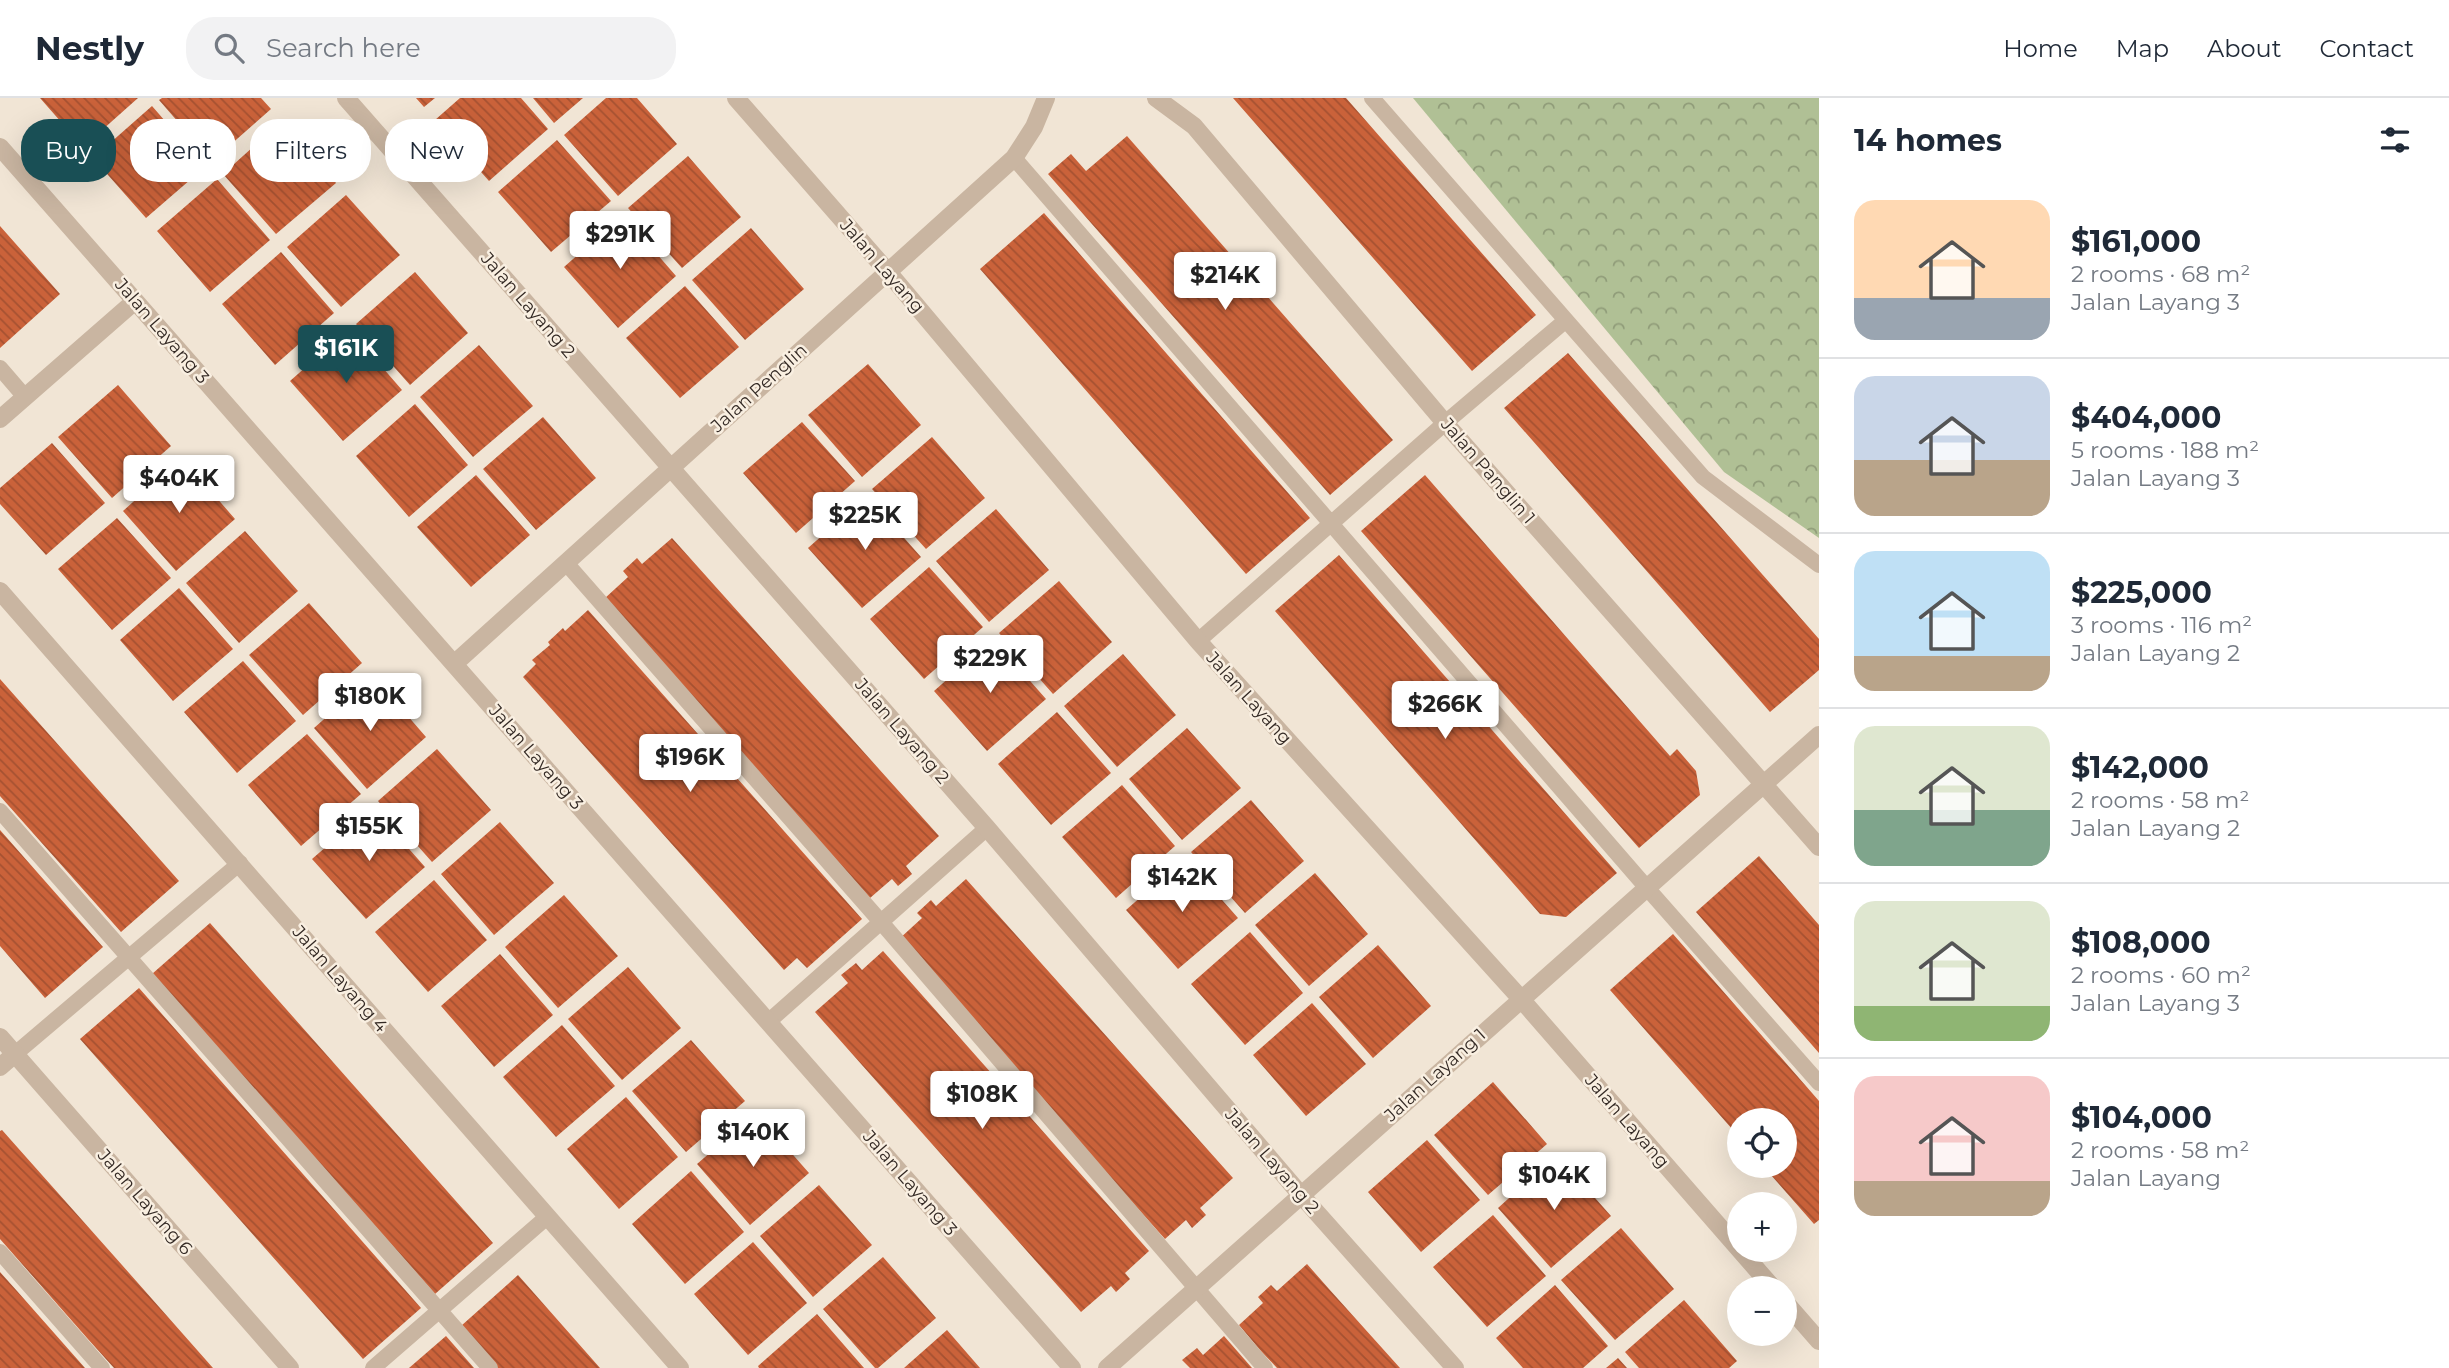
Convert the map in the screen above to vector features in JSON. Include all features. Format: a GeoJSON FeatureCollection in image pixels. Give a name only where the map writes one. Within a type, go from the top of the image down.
{"type":"FeatureCollection","features":[{"type":"Feature","properties":{"kind":"street","name":"Jalan Layang 2"},"geometry":{"type":"LineString","coordinates":[[346,98],[987,828],[1301,1195],[1454,1368]]}},
{"type":"Feature","properties":{"kind":"street","name":"Jalan Layang"},"geometry":{"type":"LineString","coordinates":[[736,98],[888,272],[1198,641],[1521,999],[1763,1276]]}},
{"type":"Feature","properties":{"kind":"street","name":"Jalan Penglin"},"geometry":{"type":"LineString","coordinates":[[454,664],[1014,158],[1034,127],[1046,98]]}},
{"type":"Feature","properties":{"kind":"street","name":"Jalan Panglin 1"},"geometry":{"type":"LineString","coordinates":[[1156,98],[1194,126],[1445,423],[1819,847]]}},
{"type":"Feature","properties":{"kind":"street","name":"Jalan Layang 3"},"geometry":{"type":"LineString","coordinates":[[0,147],[1072,1368]]}},
{"type":"Feature","properties":{"kind":"street"},"geometry":{"type":"LineString","coordinates":[[0,419],[135,301]]}},
{"type":"Feature","properties":{"kind":"street","name":"Jalan Layang 4"},"geometry":{"type":"LineString","coordinates":[[0,591],[680,1368]]}},
{"type":"Feature","properties":{"kind":"street","name":"Jalan Layang 1"},"geometry":{"type":"LineString","coordinates":[[1107,1368],[1819,735]]}},
{"type":"Feature","properties":{"kind":"street","name":"Jalan Layang 6"},"geometry":{"type":"LineString","coordinates":[[0,1037],[290,1368]]}},
{"type":"Feature","properties":{"kind":"street"},"geometry":{"type":"LineString","coordinates":[[0,1067],[15,1054]]}},
{"type":"Feature","properties":{"kind":"street"},"geometry":{"type":"LineString","coordinates":[[1797,1315],[1819,1340]]}},
{"type":"Feature","properties":{"kind":"lane"},"geometry":{"type":"LineString","coordinates":[[1372,98],[1703,477],[1819,565]]}},
{"type":"Feature","properties":{"kind":"lane"},"geometry":{"type":"LineString","coordinates":[[1014,158],[1819,1083]]}},
{"type":"Feature","properties":{"kind":"lane"},"geometry":{"type":"LineString","coordinates":[[1198,641],[1565,321]]}},
{"type":"Feature","properties":{"kind":"lane"},"geometry":{"type":"LineString","coordinates":[[0,368],[25,397]]}},
{"type":"Feature","properties":{"kind":"lane"},"geometry":{"type":"LineString","coordinates":[[566,563],[881,922],[1265,1368]]}},
{"type":"Feature","properties":{"kind":"lane"},"geometry":{"type":"LineString","coordinates":[[0,811],[490,1368]]}},
{"type":"Feature","properties":{"kind":"lane"},"geometry":{"type":"LineString","coordinates":[[768,1022],[987,828]]}},
{"type":"Feature","properties":{"kind":"lane"},"geometry":{"type":"LineString","coordinates":[[15,1054],[240,863]]}},
{"type":"Feature","properties":{"kind":"lane"},"geometry":{"type":"LineString","coordinates":[[373,1368],[547,1217]]}},
{"type":"Feature","properties":{"kind":"lane"},"geometry":{"type":"LineString","coordinates":[[0,1252],[102,1368]]}},
{"type":"Feature","properties":{"kind":"green space"},"geometry":{"type":"Polygon","coordinates":[[[1413,98],[1819,98],[1819,538],[1724,472],[1413,98]]]}},
{"type":"Feature","properties":{"kind":"building"},"geometry":{"type":"Polygon","coordinates":[[[40,98],[138,98],[114,119],[58,119],[40,98]]]}},
{"type":"Feature","properties":{"kind":"building"},"geometry":{"type":"Polygon","coordinates":[[[261,98],[271,109],[260,119],[250,119],[250,128],[236,140],[236,119],[176,119],[159,100],[261,98]]]}},
{"type":"Feature","properties":{"kind":"building"},"geometry":{"type":"Polygon","coordinates":[[[416,98],[435,98],[424,107],[416,98]]]}},
{"type":"Feature","properties":{"kind":"building"},"geometry":{"type":"Polygon","coordinates":[[[460,98],[521,98],[548,129],[489,181],[488,119],[436,119],[460,98]]]}},
{"type":"Feature","properties":{"kind":"building"},"geometry":{"type":"Polygon","coordinates":[[[533,98],[583,98],[554,123],[533,98]]]}},
{"type":"Feature","properties":{"kind":"building"},"geometry":{"type":"Polygon","coordinates":[[[606,98],[637,98],[677,144],[618,196],[564,135],[606,98]]]}},
{"type":"Feature","properties":{"kind":"building"},"geometry":{"type":"Polygon","coordinates":[[[1233,98],[1346,98],[1536,315],[1472,371],[1233,98]]]}},
{"type":"Feature","properties":{"kind":"building"},"geometry":{"type":"Polygon","coordinates":[[[152,106],[163,119],[137,119],[152,106]]]}},
{"type":"Feature","properties":{"kind":"building"},"geometry":{"type":"Polygon","coordinates":[[[130,125],[130,182],[188,182],[146,218],[114,182],[116,138],[130,125]]]}},
{"type":"Feature","properties":{"kind":"building"},"geometry":{"type":"Polygon","coordinates":[[[1127,136],[1393,440],[1330,495],[1048,174],[1071,154],[1086,171],[1127,136]]]}},
{"type":"Feature","properties":{"kind":"building"},"geometry":{"type":"Polygon","coordinates":[[[557,140],[611,201],[551,252],[498,192],[557,140]]]}},
{"type":"Feature","properties":{"kind":"building"},"geometry":{"type":"Polygon","coordinates":[[[250,150],[250,182],[336,183],[276,234],[230,182],[236,182],[236,162],[250,150]]]}},
{"type":"Feature","properties":{"kind":"building"},"geometry":{"type":"Polygon","coordinates":[[[688,156],[741,217],[682,268],[628,208],[688,156]]]}},
{"type":"Feature","properties":{"kind":"building"},"geometry":{"type":"Polygon","coordinates":[[[214,182],[220,182],[270,240],[210,292],[157,231],[214,182]]]}},
{"type":"Feature","properties":{"kind":"building"},"geometry":{"type":"Polygon","coordinates":[[[346,195],[400,255],[341,307],[287,247],[346,195]]]}},
{"type":"Feature","properties":{"kind":"building"},"geometry":{"type":"Polygon","coordinates":[[[1044,213],[1310,518],[1246,574],[980,269],[1044,213]]]}},
{"type":"Feature","properties":{"kind":"building"},"geometry":{"type":"Polygon","coordinates":[[[623,215],[676,276],[618,328],[564,267],[623,215]]]}},
{"type":"Feature","properties":{"kind":"building"},"geometry":{"type":"Polygon","coordinates":[[[0,226],[60,294],[0,348],[0,226]]]}},
{"type":"Feature","properties":{"kind":"building"},"geometry":{"type":"Polygon","coordinates":[[[751,228],[804,289],[745,340],[692,280],[751,228]]]}},
{"type":"Feature","properties":{"kind":"building"},"geometry":{"type":"Polygon","coordinates":[[[281,252],[334,313],[275,365],[222,304],[281,252]]]}},
{"type":"Feature","properties":{"kind":"building"},"geometry":{"type":"Polygon","coordinates":[[[415,272],[468,333],[410,385],[356,324],[415,272]]]}},
{"type":"Feature","properties":{"kind":"building"},"geometry":{"type":"Polygon","coordinates":[[[685,286],[739,347],[680,398],[626,338],[685,286]]]}},
{"type":"Feature","properties":{"kind":"building"},"geometry":{"type":"Polygon","coordinates":[[[349,329],[402,390],[343,441],[290,381],[349,329]]]}},
{"type":"Feature","properties":{"kind":"building"},"geometry":{"type":"Polygon","coordinates":[[[479,345],[533,406],[473,457],[420,397],[479,345]]]}},
{"type":"Feature","properties":{"kind":"building"},"geometry":{"type":"Polygon","coordinates":[[[1568,353],[1819,639],[1819,670],[1770,712],[1504,408],[1568,353]]]}},
{"type":"Feature","properties":{"kind":"building"},"geometry":{"type":"Polygon","coordinates":[[[868,364],[921,425],[862,477],[808,415],[868,364]]]}},
{"type":"Feature","properties":{"kind":"building"},"geometry":{"type":"Polygon","coordinates":[[[118,385],[171,446],[112,498],[58,437],[118,385]]]}},
{"type":"Feature","properties":{"kind":"building"},"geometry":{"type":"Polygon","coordinates":[[[415,404],[468,465],[409,517],[356,456],[415,404]]]}},
{"type":"Feature","properties":{"kind":"building"},"geometry":{"type":"Polygon","coordinates":[[[543,417],[596,478],[536,530],[483,469],[543,417]]]}},
{"type":"Feature","properties":{"kind":"building"},"geometry":{"type":"Polygon","coordinates":[[[802,422],[855,481],[796,533],[743,473],[802,422]]]}},
{"type":"Feature","properties":{"kind":"building"},"geometry":{"type":"Polygon","coordinates":[[[932,437],[985,498],[926,549],[872,489],[932,437]]]}},
{"type":"Feature","properties":{"kind":"building"},"geometry":{"type":"Polygon","coordinates":[[[52,443],[105,503],[46,555],[0,504],[0,488],[52,443]]]}},
{"type":"Feature","properties":{"kind":"building"},"geometry":{"type":"Polygon","coordinates":[[[182,458],[235,519],[176,571],[123,511],[182,458]]]}},
{"type":"Feature","properties":{"kind":"building"},"geometry":{"type":"Polygon","coordinates":[[[476,475],[530,535],[471,587],[417,527],[476,475]]]}},
{"type":"Feature","properties":{"kind":"building"},"geometry":{"type":"Polygon","coordinates":[[[1425,475],[1670,756],[1677,749],[1696,771],[1700,795],[1639,848],[1361,531],[1425,475]]]}},
{"type":"Feature","properties":{"kind":"building"},"geometry":{"type":"Polygon","coordinates":[[[867,496],[921,557],[862,608],[808,548],[867,496]]]}},
{"type":"Feature","properties":{"kind":"building"},"geometry":{"type":"Polygon","coordinates":[[[996,509],[1049,570],[989,622],[936,561],[996,509]]]}},
{"type":"Feature","properties":{"kind":"building"},"geometry":{"type":"Polygon","coordinates":[[[117,518],[171,578],[112,630],[58,569],[117,518]]]}},
{"type":"Feature","properties":{"kind":"building"},"geometry":{"type":"Polygon","coordinates":[[[245,531],[298,591],[239,643],[186,583],[245,531]]]}},
{"type":"Feature","properties":{"kind":"building"},"geometry":{"type":"Polygon","coordinates":[[[672,538],[939,836],[906,866],[912,874],[898,886],[892,879],[870,898],[604,599],[628,577],[623,571],[637,558],[642,564],[672,538]]]}},
{"type":"Feature","properties":{"kind":"building"},"geometry":{"type":"Polygon","coordinates":[[[1339,555],[1617,873],[1566,917],[1540,914],[1275,611],[1339,555]]]}},
{"type":"Feature","properties":{"kind":"building"},"geometry":{"type":"Polygon","coordinates":[[[929,567],[983,627],[924,679],[870,619],[929,567]]]}},
{"type":"Feature","properties":{"kind":"building"},"geometry":{"type":"Polygon","coordinates":[[[1059,581],[1112,642],[1053,694],[999,633],[1059,581]]]}},
{"type":"Feature","properties":{"kind":"building"},"geometry":{"type":"Polygon","coordinates":[[[179,588],[233,649],[173,701],[120,640],[179,588]]]}},
{"type":"Feature","properties":{"kind":"building"},"geometry":{"type":"Polygon","coordinates":[[[309,603],[362,663],[303,715],[249,655],[309,603]]]}},
{"type":"Feature","properties":{"kind":"building"},"geometry":{"type":"Polygon","coordinates":[[[588,610],[862,919],[807,968],[797,958],[784,970],[523,677],[536,664],[532,660],[550,645],[548,642],[588,610]]]}},
{"type":"Feature","properties":{"kind":"building"},"geometry":{"type":"Polygon","coordinates":[[[993,639],[1046,699],[987,751],[934,691],[993,639]]]}},
{"type":"Feature","properties":{"kind":"building"},"geometry":{"type":"Polygon","coordinates":[[[1123,654],[1176,715],[1117,767],[1064,706],[1123,654]]]}},
{"type":"Feature","properties":{"kind":"building"},"geometry":{"type":"Polygon","coordinates":[[[243,661],[296,721],[237,773],[184,712],[243,661]]]}},
{"type":"Feature","properties":{"kind":"building"},"geometry":{"type":"Polygon","coordinates":[[[373,676],[426,737],[367,789],[314,728],[373,676]]]}},
{"type":"Feature","properties":{"kind":"building"},"geometry":{"type":"Polygon","coordinates":[[[0,679],[179,881],[121,932],[0,796],[0,679]]]}},
{"type":"Feature","properties":{"kind":"building"},"geometry":{"type":"Polygon","coordinates":[[[1057,712],[1111,773],[1051,825],[998,764],[1057,712]]]}},
{"type":"Feature","properties":{"kind":"building"},"geometry":{"type":"Polygon","coordinates":[[[1187,728],[1241,788],[1182,840],[1129,779],[1187,728]]]}},
{"type":"Feature","properties":{"kind":"building"},"geometry":{"type":"Polygon","coordinates":[[[307,734],[361,794],[301,846],[248,785],[307,734]]]}},
{"type":"Feature","properties":{"kind":"building"},"geometry":{"type":"Polygon","coordinates":[[[437,749],[491,810],[432,862],[378,801],[437,749]]]}},
{"type":"Feature","properties":{"kind":"building"},"geometry":{"type":"Polygon","coordinates":[[[1122,785],[1175,846],[1116,898],[1062,837],[1122,785]]]}},
{"type":"Feature","properties":{"kind":"building"},"geometry":{"type":"Polygon","coordinates":[[[1251,800],[1304,861],[1245,913],[1191,852],[1251,800]]]}},
{"type":"Feature","properties":{"kind":"building"},"geometry":{"type":"Polygon","coordinates":[[[372,807],[425,867],[366,919],[312,859],[372,807]]]}},
{"type":"Feature","properties":{"kind":"building"},"geometry":{"type":"Polygon","coordinates":[[[500,822],[554,883],[494,935],[441,874],[500,822]]]}},
{"type":"Feature","properties":{"kind":"building"},"geometry":{"type":"Polygon","coordinates":[[[0,830],[103,947],[45,998],[0,946],[0,830]]]}},
{"type":"Feature","properties":{"kind":"building"},"geometry":{"type":"Polygon","coordinates":[[[1759,856],[1819,925],[1819,1053],[1696,912],[1759,856]]]}},
{"type":"Feature","properties":{"kind":"building"},"geometry":{"type":"Polygon","coordinates":[[[1185,858],[1238,918],[1178,969],[1126,910],[1185,858]]]}},
{"type":"Feature","properties":{"kind":"building"},"geometry":{"type":"Polygon","coordinates":[[[1315,873],[1368,934],[1309,986],[1255,925],[1315,873]]]}},
{"type":"Feature","properties":{"kind":"building"},"geometry":{"type":"Polygon","coordinates":[[[966,879],[1233,1178],[1200,1208],[1206,1215],[1192,1228],[1186,1220],[1165,1239],[898,940],[922,918],[917,913],[931,900],[936,906],[966,879]]]}},
{"type":"Feature","properties":{"kind":"building"},"geometry":{"type":"Polygon","coordinates":[[[434,880],[487,940],[428,992],[375,932],[434,880]]]}},
{"type":"Feature","properties":{"kind":"building"},"geometry":{"type":"Polygon","coordinates":[[[564,895],[618,956],[558,1008],[505,947],[564,895]]]}},
{"type":"Feature","properties":{"kind":"building"},"geometry":{"type":"Polygon","coordinates":[[[210,923],[493,1243],[435,1294],[152,974],[210,923]]]}},
{"type":"Feature","properties":{"kind":"building"},"geometry":{"type":"Polygon","coordinates":[[[1250,932],[1303,993],[1245,1045],[1191,984],[1250,932]]]}},
{"type":"Feature","properties":{"kind":"building"},"geometry":{"type":"Polygon","coordinates":[[[1673,934],[1819,1101],[1819,1220],[1814,1224],[1797,1205],[1797,1192],[1786,1192],[1774,1178],[1797,1178],[1797,1108],[1727,1108],[1727,1123],[1610,990],[1673,934]]]}},
{"type":"Feature","properties":{"kind":"building"},"geometry":{"type":"Polygon","coordinates":[[[1378,945],[1431,1006],[1373,1058],[1319,997],[1378,945]]]}},
{"type":"Feature","properties":{"kind":"building"},"geometry":{"type":"Polygon","coordinates":[[[883,951],[1149,1251],[1125,1273],[1130,1279],[1116,1292],[1111,1286],[1081,1312],[815,1012],[848,983],[841,975],[856,963],[862,970],[883,951]]]}},
{"type":"Feature","properties":{"kind":"building"},"geometry":{"type":"Polygon","coordinates":[[[500,954],[553,1015],[494,1067],[441,1006],[500,954]]]}},
{"type":"Feature","properties":{"kind":"building"},"geometry":{"type":"Polygon","coordinates":[[[628,967],[681,1028],[622,1080],[568,1019],[628,967]]]}},
{"type":"Feature","properties":{"kind":"building"},"geometry":{"type":"Polygon","coordinates":[[[139,988],[421,1308],[363,1359],[80,1039],[139,988]]]}},
{"type":"Feature","properties":{"kind":"building"},"geometry":{"type":"Polygon","coordinates":[[[1312,1003],[1366,1064],[1306,1116],[1253,1055],[1312,1003]]]}},
{"type":"Feature","properties":{"kind":"building"},"geometry":{"type":"Polygon","coordinates":[[[562,1025],[615,1086],[556,1137],[503,1077],[562,1025]]]}},
{"type":"Feature","properties":{"kind":"building"},"geometry":{"type":"Polygon","coordinates":[[[691,1040],[745,1101],[686,1152],[632,1091],[691,1040]]]}},
{"type":"Feature","properties":{"kind":"building"},"geometry":{"type":"Polygon","coordinates":[[[1493,1082],[1547,1144],[1488,1195],[1434,1135],[1493,1082]]]}},
{"type":"Feature","properties":{"kind":"building"},"geometry":{"type":"Polygon","coordinates":[[[626,1097],[678,1157],[619,1209],[567,1149],[626,1097]]]}},
{"type":"Feature","properties":{"kind":"building"},"geometry":{"type":"Polygon","coordinates":[[[756,1113],[809,1173],[750,1225],[697,1164],[756,1113]]]}},
{"type":"Feature","properties":{"kind":"building"},"geometry":{"type":"Polygon","coordinates":[[[2,1130],[213,1368],[114,1368],[87,1338],[0,1239],[2,1130]]]}},
{"type":"Feature","properties":{"kind":"building"},"geometry":{"type":"Polygon","coordinates":[[[1427,1140],[1480,1200],[1421,1252],[1368,1192],[1427,1140]]]}},
{"type":"Feature","properties":{"kind":"building"},"geometry":{"type":"Polygon","coordinates":[[[1557,1155],[1611,1216],[1551,1268],[1498,1208],[1557,1155]]]}},
{"type":"Feature","properties":{"kind":"building"},"geometry":{"type":"Polygon","coordinates":[[[691,1171],[744,1232],[685,1284],[632,1224],[691,1171]]]}},
{"type":"Feature","properties":{"kind":"building"},"geometry":{"type":"Polygon","coordinates":[[[819,1185],[872,1245],[813,1297],[760,1236],[819,1185]]]}},
{"type":"Feature","properties":{"kind":"building"},"geometry":{"type":"Polygon","coordinates":[[[1493,1215],[1546,1276],[1487,1327],[1433,1267],[1493,1215]]]}},
{"type":"Feature","properties":{"kind":"building"},"geometry":{"type":"Polygon","coordinates":[[[1621,1228],[1674,1289],[1615,1340],[1561,1280],[1621,1228]]]}},
{"type":"Feature","properties":{"kind":"building"},"geometry":{"type":"Polygon","coordinates":[[[753,1242],[807,1303],[748,1355],[694,1294],[753,1242]]]}},
{"type":"Feature","properties":{"kind":"building"},"geometry":{"type":"Polygon","coordinates":[[[883,1257],[936,1318],[875,1368],[823,1309],[883,1257]]]}},
{"type":"Feature","properties":{"kind":"building"},"geometry":{"type":"Polygon","coordinates":[[[1307,1264],[1400,1368],[1277,1368],[1260,1350],[1239,1325],[1263,1303],[1258,1297],[1271,1285],[1277,1291],[1307,1264]]]}},
{"type":"Feature","properties":{"kind":"building"},"geometry":{"type":"Polygon","coordinates":[[[0,1272],[17,1291],[85,1368],[0,1368],[0,1272]]]}},
{"type":"Feature","properties":{"kind":"building"},"geometry":{"type":"Polygon","coordinates":[[[518,1275],[600,1368],[497,1368],[461,1326],[518,1275]]]}},
{"type":"Feature","properties":{"kind":"building"},"geometry":{"type":"Polygon","coordinates":[[[1555,1285],[1608,1346],[1583,1368],[1523,1368],[1496,1338],[1555,1285]]]}},
{"type":"Feature","properties":{"kind":"building"},"geometry":{"type":"Polygon","coordinates":[[[1684,1300],[1737,1361],[1729,1368],[1639,1368],[1625,1352],[1684,1300]]]}},
{"type":"Feature","properties":{"kind":"building"},"geometry":{"type":"Polygon","coordinates":[[[817,1314],[864,1368],[759,1368],[758,1366],[817,1314]]]}},
{"type":"Feature","properties":{"kind":"building"},"geometry":{"type":"Polygon","coordinates":[[[947,1330],[980,1368],[904,1368],[947,1330]]]}},
{"type":"Feature","properties":{"kind":"building"},"geometry":{"type":"Polygon","coordinates":[[[446,1336],[474,1368],[409,1368],[446,1336]]]}},
{"type":"Feature","properties":{"kind":"building"},"geometry":{"type":"Polygon","coordinates":[[[1224,1336],[1252,1368],[1190,1368],[1182,1360],[1197,1348],[1203,1355],[1224,1336]]]}},
{"type":"Feature","properties":{"kind":"building"},"geometry":{"type":"Polygon","coordinates":[[[1618,1358],[1627,1368],[1606,1368],[1618,1358]]]}}]}
